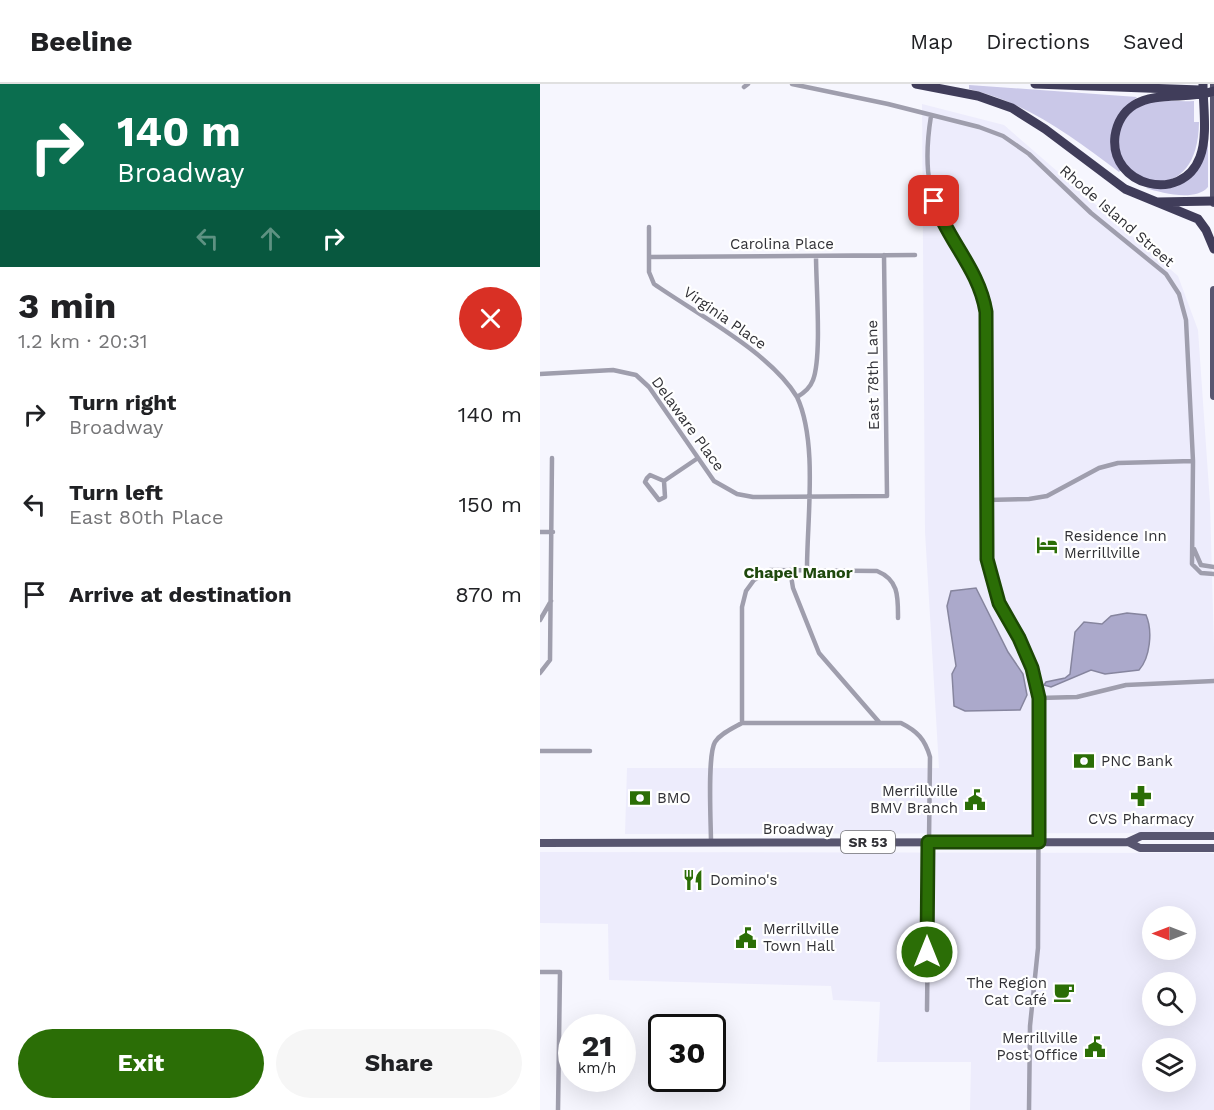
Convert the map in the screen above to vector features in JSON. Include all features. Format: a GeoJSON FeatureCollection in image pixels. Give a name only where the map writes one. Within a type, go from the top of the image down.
{"type":"FeatureCollection","features":[{"type":"Feature","properties":{"kind":"highway"},"geometry":{"type":"LineString","coordinates":[[916,84],[978,96],[1009,106],[1046,129],[1125,189],[1198,219],[1206,230],[1214,249]]}},
{"type":"Feature","properties":{"kind":"highway"},"geometry":{"type":"LineString","coordinates":[[1035,84],[1188,94]]}},
{"type":"Feature","properties":{"kind":"highway"},"geometry":{"type":"LineString","coordinates":[[1203,84],[1202,146],[1196,166],[1184,178],[1171,184],[1150,185],[1137,180],[1122,166],[1116,154],[1116,131],[1123,115],[1134,105],[1151,98],[1188,94],[1214,91]]}},
{"type":"Feature","properties":{"kind":"highway"},"geometry":{"type":"LineString","coordinates":[[1157,202],[1214,202]]}},
{"type":"Feature","properties":{"kind":"main road"},"geometry":{"type":"LineString","coordinates":[[1214,84],[1214,202]]}},
{"type":"Feature","properties":{"kind":"main road"},"geometry":{"type":"LineString","coordinates":[[1214,291],[1214,396]]}},
{"type":"Feature","properties":{"kind":"main road","name":"Broadway"},"geometry":{"type":"LineString","coordinates":[[540,843],[1128,842],[1141,836],[1214,836]]}},
{"type":"Feature","properties":{"kind":"main road","name":"Broadway"},"geometry":{"type":"LineString","coordinates":[[1128,842],[1140,848],[1214,848]]}},
{"type":"Feature","properties":{"kind":"street","name":"Rhode Island Street"},"geometry":{"type":"LineString","coordinates":[[792,84],[987,129],[1015,143],[1091,213],[1170,278],[1181,299],[1186,320],[1193,461],[1194,549],[1191,554],[1195,569],[1201,573],[1214,574]]}},
{"type":"Feature","properties":{"kind":"street"},"geometry":{"type":"LineString","coordinates":[[931,116],[927,148],[932,194],[943,223],[975,274],[986,312],[987,559],[991,579],[1005,616],[1027,654],[1039,698],[1038,948],[1030,1026],[1029,1110]]}},
{"type":"Feature","properties":{"kind":"street","name":"Virginia Place"},"geometry":{"type":"LineString","coordinates":[[649,227],[649,272],[654,284],[767,362],[788,383],[797,398],[808,429],[807,569]]}},
{"type":"Feature","properties":{"kind":"street","name":"East 78th Lane"},"geometry":{"type":"LineString","coordinates":[[884,255],[887,496]]}},
{"type":"Feature","properties":{"kind":"street","name":"Carolina Place"},"geometry":{"type":"LineString","coordinates":[[649,257],[915,255]]}},
{"type":"Feature","properties":{"kind":"street"},"geometry":{"type":"LineString","coordinates":[[797,398],[805,393],[813,380],[817,360],[816,256]]}},
{"type":"Feature","properties":{"kind":"street","name":"Delaware Place"},"geometry":{"type":"LineString","coordinates":[[540,374],[613,370],[636,375],[650,387],[714,481],[737,494],[753,497],[887,496]]}},
{"type":"Feature","properties":{"kind":"street"},"geometry":{"type":"LineString","coordinates":[[540,673],[550,660],[552,458]]}},
{"type":"Feature","properties":{"kind":"street"},"geometry":{"type":"LineString","coordinates":[[664,481],[698,458]]}},
{"type":"Feature","properties":{"kind":"street"},"geometry":{"type":"LineString","coordinates":[[987,500],[1042,497],[1099,468],[1118,463],[1193,461]]}},
{"type":"Feature","properties":{"kind":"street"},"geometry":{"type":"LineString","coordinates":[[650,476],[664,481],[665,497],[658,500],[645,482],[650,476]]}},
{"type":"Feature","properties":{"kind":"street"},"geometry":{"type":"LineString","coordinates":[[540,532],[553,532]]}},
{"type":"Feature","properties":{"kind":"street"},"geometry":{"type":"LineString","coordinates":[[1194,549],[1201,565],[1214,567]]}},
{"type":"Feature","properties":{"kind":"street"},"geometry":{"type":"LineString","coordinates":[[742,723],[742,607],[746,591],[754,580],[770,570],[867,569],[885,574],[896,588],[898,618]]}},
{"type":"Feature","properties":{"kind":"street"},"geometry":{"type":"LineString","coordinates":[[790,570],[793,588],[819,653],[831,669],[875,714],[879,722]]}},
{"type":"Feature","properties":{"kind":"street"},"geometry":{"type":"LineString","coordinates":[[540,620],[552,600]]}},
{"type":"Feature","properties":{"kind":"street"},"geometry":{"type":"LineString","coordinates":[[1039,698],[1077,697],[1126,685],[1214,681]]}},
{"type":"Feature","properties":{"kind":"street"},"geometry":{"type":"LineString","coordinates":[[711,842],[711,760],[714,743],[727,731],[742,723],[879,722],[901,723],[914,729],[926,743],[930,757],[927,1010]]}},
{"type":"Feature","properties":{"kind":"street"},"geometry":{"type":"LineString","coordinates":[[540,751],[590,751]]}},
{"type":"Feature","properties":{"kind":"street"},"geometry":{"type":"LineString","coordinates":[[540,972],[560,972],[558,1110]]}},
{"type":"Feature","properties":{"kind":"shaded area"},"geometry":{"type":"Polygon","coordinates":[[[969,85],[1137,97],[1127,106],[1114,155],[1121,170],[1119,172],[1066,134],[1030,112],[969,89],[969,85]]]}},
{"type":"Feature","properties":{"kind":"shaded area"},"geometry":{"type":"Polygon","coordinates":[[[1194,101],[1194,122],[1199,122],[1195,152],[1184,171],[1169,180],[1152,180],[1137,174],[1125,162],[1119,146],[1121,128],[1127,117],[1139,106],[1149,103],[1194,101]]]}},
{"type":"Feature","properties":{"kind":"shaded area"},"geometry":{"type":"Polygon","coordinates":[[[922,104],[1004,125],[1178,276],[1198,330],[1210,503],[1214,648],[1214,829],[1210,833],[625,834],[627,768],[939,768],[925,532],[922,104]]]}},
{"type":"Feature","properties":{"kind":"shaded area"},"geometry":{"type":"Polygon","coordinates":[[[1208,107],[1208,187],[1202,192],[1187,195],[1169,194],[1146,188],[1165,188],[1178,184],[1188,176],[1195,166],[1199,153],[1208,107]]]}},
{"type":"Feature","properties":{"kind":"shaded area"},"geometry":{"type":"Polygon","coordinates":[[[976,588],[1008,652],[1023,674],[1027,695],[1020,710],[965,711],[954,706],[952,674],[956,666],[947,606],[951,591],[976,588]]]}},
{"type":"Feature","properties":{"kind":"shaded area"},"geometry":{"type":"Polygon","coordinates":[[[1127,613],[1146,615],[1148,621],[1150,636],[1148,652],[1139,670],[1105,674],[1091,670],[1051,687],[1044,685],[1046,682],[1065,678],[1070,674],[1075,632],[1084,622],[1102,624],[1111,616],[1127,613]]]}},
{"type":"Feature","properties":{"kind":"shaded area"},"geometry":{"type":"Polygon","coordinates":[[[540,852],[1211,853],[1214,854],[1214,1110],[970,1110],[971,1062],[877,1062],[880,1002],[833,1000],[831,986],[609,980],[608,924],[540,923],[540,852]]]}},
{"type":"Feature","properties":{"kind":"place","name":"Residence Inn Merrillville"},"geometry":{"type":"Point","coordinates":[1047,545]}},
{"type":"Feature","properties":{"kind":"place","name":"PNC Bank"},"geometry":{"type":"Point","coordinates":[1084,761]}},
{"type":"Feature","properties":{"kind":"place","name":"CVS Pharmacy"},"geometry":{"type":"Point","coordinates":[1141,796]}},
{"type":"Feature","properties":{"kind":"place","name":"BMO"},"geometry":{"type":"Point","coordinates":[640,798]}},
{"type":"Feature","properties":{"kind":"place","name":"Merrillville BMV Branch"},"geometry":{"type":"Point","coordinates":[975,800]}},
{"type":"Feature","properties":{"kind":"place","name":"Domino's"},"geometry":{"type":"Point","coordinates":[693,880]}},
{"type":"Feature","properties":{"kind":"place","name":"Merrillville Town Hall"},"geometry":{"type":"Point","coordinates":[746,938]}},
{"type":"Feature","properties":{"kind":"place","name":"The Region Cat Café"},"geometry":{"type":"Point","coordinates":[1064,992]}},
{"type":"Feature","properties":{"kind":"place","name":"Merrillville Post Office"},"geometry":{"type":"Point","coordinates":[1095,1047]}},
{"type":"Feature","properties":{"kind":"district","name":"Chapel Manor"},"geometry":{"type":"Point","coordinates":[798,572]}},
{"type":"Feature","properties":{"kind":"route"},"geometry":{"type":"LineString","coordinates":[[927,952],[928,842],[1039,842],[1040,737],[1039,698],[1032,668],[1019,638],[999,603],[987,559],[986,312],[981,288],[975,274],[943,223],[934,201]]}}]}
